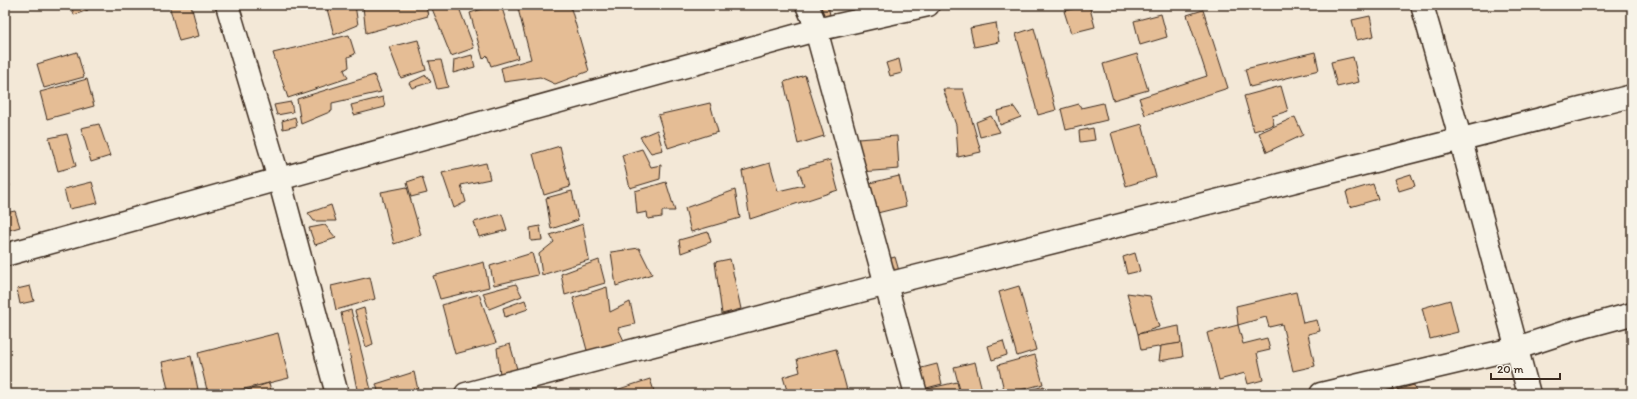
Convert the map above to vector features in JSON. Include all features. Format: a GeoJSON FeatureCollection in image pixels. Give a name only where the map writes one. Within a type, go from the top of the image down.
{"type":"FeatureCollection","features":[{"type":"Feature","properties":{"kind":"street"},"geometry":{"type":"LineString","coordinates":[[227,5],[279,179],[338,394]]}},
{"type":"Feature","properties":{"kind":"street"},"geometry":{"type":"LineString","coordinates":[[807,5],[816,30],[916,394]]}},
{"type":"Feature","properties":{"kind":"street"},"geometry":{"type":"LineString","coordinates":[[5,255],[816,30],[928,5]]}},
{"type":"Feature","properties":{"kind":"street"},"geometry":{"type":"LineString","coordinates":[[1422,5],[1461,141],[1529,394]]}},
{"type":"Feature","properties":{"kind":"street"},"geometry":{"type":"LineString","coordinates":[[466,394],[887,284],[1461,141],[1632,96]]}},
{"type":"Feature","properties":{"kind":"street"},"geometry":{"type":"LineString","coordinates":[[1321,394],[1517,348],[1569,331],[1632,314]]}},
{"type":"Feature","properties":{"kind":"building"},"geometry":{"type":"Polygon","coordinates":[[[71,5],[87,5],[88,10],[74,15],[71,5]]]}},
{"type":"Feature","properties":{"kind":"building"},"geometry":{"type":"Polygon","coordinates":[[[169,5],[191,5],[199,36],[179,41],[169,5]]]}},
{"type":"Feature","properties":{"kind":"building"},"geometry":{"type":"Polygon","coordinates":[[[326,5],[355,5],[358,25],[334,35],[326,5]]]}},
{"type":"Feature","properties":{"kind":"building"},"geometry":{"type":"Polygon","coordinates":[[[371,5],[426,5],[428,16],[366,33],[363,7],[371,5]]]}},
{"type":"Feature","properties":{"kind":"building"},"geometry":{"type":"Polygon","coordinates":[[[458,5],[474,48],[451,56],[431,6],[458,5]]]}},
{"type":"Feature","properties":{"kind":"building"},"geometry":{"type":"Polygon","coordinates":[[[494,5],[501,5],[518,58],[491,66],[487,55],[483,59],[470,13],[494,5]]]}},
{"type":"Feature","properties":{"kind":"building"},"geometry":{"type":"Polygon","coordinates":[[[517,5],[570,5],[589,71],[555,84],[540,77],[504,82],[501,68],[531,59],[517,5]]]}},
{"type":"Feature","properties":{"kind":"building"},"geometry":{"type":"Polygon","coordinates":[[[813,5],[828,5],[830,15],[816,18],[813,5]]]}},
{"type":"Feature","properties":{"kind":"building"},"geometry":{"type":"Polygon","coordinates":[[[1089,5],[1095,27],[1071,33],[1064,11],[1089,5]]]}},
{"type":"Feature","properties":{"kind":"building"},"geometry":{"type":"Polygon","coordinates":[[[1203,10],[1228,88],[1145,115],[1139,98],[1207,76],[1187,15],[1203,10]]]}},
{"type":"Feature","properties":{"kind":"building"},"geometry":{"type":"Polygon","coordinates":[[[1161,14],[1167,37],[1140,45],[1134,21],[1161,14]]]}},
{"type":"Feature","properties":{"kind":"building"},"geometry":{"type":"Polygon","coordinates":[[[1370,16],[1374,36],[1357,40],[1352,20],[1370,16]]]}},
{"type":"Feature","properties":{"kind":"building"},"geometry":{"type":"Polygon","coordinates":[[[996,23],[999,42],[974,47],[970,28],[996,23]]]}},
{"type":"Feature","properties":{"kind":"building"},"geometry":{"type":"Polygon","coordinates":[[[1034,28],[1056,110],[1038,115],[1016,34],[1034,28]]]}},
{"type":"Feature","properties":{"kind":"building"},"geometry":{"type":"Polygon","coordinates":[[[349,35],[355,54],[348,57],[349,67],[344,70],[348,78],[288,98],[273,53],[349,35]]]}},
{"type":"Feature","properties":{"kind":"building"},"geometry":{"type":"Polygon","coordinates":[[[418,40],[426,70],[401,78],[389,47],[418,40]]]}},
{"type":"Feature","properties":{"kind":"building"},"geometry":{"type":"Polygon","coordinates":[[[77,52],[84,77],[44,88],[37,64],[77,52]]]}},
{"type":"Feature","properties":{"kind":"building"},"geometry":{"type":"Polygon","coordinates":[[[1315,52],[1319,70],[1250,87],[1245,69],[1315,52]]]}},
{"type":"Feature","properties":{"kind":"building"},"geometry":{"type":"Polygon","coordinates":[[[1137,54],[1148,90],[1113,100],[1103,64],[1137,54]]]}},
{"type":"Feature","properties":{"kind":"building"},"geometry":{"type":"Polygon","coordinates":[[[472,55],[475,67],[453,73],[454,60],[472,55]]]}},
{"type":"Feature","properties":{"kind":"building"},"geometry":{"type":"Polygon","coordinates":[[[1353,57],[1359,82],[1337,87],[1331,62],[1353,57]]]}},
{"type":"Feature","properties":{"kind":"building"},"geometry":{"type":"Polygon","coordinates":[[[899,59],[902,73],[890,76],[886,63],[899,59]]]}},
{"type":"Feature","properties":{"kind":"building"},"geometry":{"type":"Polygon","coordinates":[[[441,60],[448,87],[437,89],[429,61],[441,60]]]}},
{"type":"Feature","properties":{"kind":"building"},"geometry":{"type":"Polygon","coordinates":[[[374,75],[381,92],[332,103],[332,111],[301,124],[297,99],[374,75]]]}},
{"type":"Feature","properties":{"kind":"building"},"geometry":{"type":"Polygon","coordinates":[[[426,75],[431,82],[412,88],[409,83],[426,75]]]}},
{"type":"Feature","properties":{"kind":"building"},"geometry":{"type":"Polygon","coordinates":[[[805,75],[824,136],[798,144],[784,82],[805,75]]]}},
{"type":"Feature","properties":{"kind":"building"},"geometry":{"type":"Polygon","coordinates":[[[87,79],[94,106],[47,119],[40,92],[87,79]]]}},
{"type":"Feature","properties":{"kind":"building"},"geometry":{"type":"Polygon","coordinates":[[[1281,86],[1288,111],[1272,116],[1274,125],[1254,131],[1244,96],[1281,86]]]}},
{"type":"Feature","properties":{"kind":"building"},"geometry":{"type":"Polygon","coordinates":[[[943,89],[963,89],[981,152],[958,157],[956,125],[943,89]]]}},
{"type":"Feature","properties":{"kind":"building"},"geometry":{"type":"Polygon","coordinates":[[[383,97],[385,107],[354,115],[351,105],[383,97]]]}},
{"type":"Feature","properties":{"kind":"building"},"geometry":{"type":"Polygon","coordinates":[[[291,102],[293,112],[277,115],[274,105],[291,102]]]}},
{"type":"Feature","properties":{"kind":"building"},"geometry":{"type":"Polygon","coordinates":[[[710,103],[718,132],[668,148],[658,115],[710,103]]]}},
{"type":"Feature","properties":{"kind":"building"},"geometry":{"type":"Polygon","coordinates":[[[1103,103],[1107,120],[1066,130],[1061,109],[1079,104],[1081,108],[1103,103]]]}},
{"type":"Feature","properties":{"kind":"building"},"geometry":{"type":"Polygon","coordinates":[[[1014,107],[1021,117],[1000,125],[997,111],[1014,107]]]}},
{"type":"Feature","properties":{"kind":"building"},"geometry":{"type":"Polygon","coordinates":[[[991,116],[1000,132],[980,137],[976,122],[991,116]]]}},
{"type":"Feature","properties":{"kind":"building"},"geometry":{"type":"Polygon","coordinates":[[[295,117],[297,126],[283,129],[282,121],[295,117]]]}},
{"type":"Feature","properties":{"kind":"building"},"geometry":{"type":"Polygon","coordinates":[[[1295,117],[1303,135],[1267,152],[1259,133],[1295,117]]]}},
{"type":"Feature","properties":{"kind":"building"},"geometry":{"type":"Polygon","coordinates":[[[99,124],[110,156],[91,162],[81,128],[99,124]]]}},
{"type":"Feature","properties":{"kind":"building"},"geometry":{"type":"Polygon","coordinates":[[[1142,124],[1156,177],[1126,186],[1111,133],[1142,124]]]}},
{"type":"Feature","properties":{"kind":"building"},"geometry":{"type":"Polygon","coordinates":[[[1093,128],[1095,140],[1080,142],[1079,131],[1093,128]]]}},
{"type":"Feature","properties":{"kind":"building"},"geometry":{"type":"Polygon","coordinates":[[[657,130],[663,150],[651,153],[640,137],[657,130]]]}},
{"type":"Feature","properties":{"kind":"building"},"geometry":{"type":"Polygon","coordinates":[[[67,134],[76,166],[58,171],[49,138],[67,134]]]}},
{"type":"Feature","properties":{"kind":"building"},"geometry":{"type":"Polygon","coordinates":[[[897,136],[899,169],[861,172],[858,139],[897,136]]]}},
{"type":"Feature","properties":{"kind":"building"},"geometry":{"type":"Polygon","coordinates":[[[560,146],[570,187],[544,195],[533,154],[560,146]]]}},
{"type":"Feature","properties":{"kind":"building"},"geometry":{"type":"Polygon","coordinates":[[[642,149],[651,167],[661,165],[660,179],[630,188],[622,155],[642,149]]]}},
{"type":"Feature","properties":{"kind":"building"},"geometry":{"type":"Polygon","coordinates":[[[830,160],[838,190],[750,219],[742,171],[770,163],[778,191],[804,185],[798,169],[830,160]]]}},
{"type":"Feature","properties":{"kind":"building"},"geometry":{"type":"Polygon","coordinates":[[[486,163],[490,179],[461,185],[466,202],[454,208],[442,173],[486,163]]]}},
{"type":"Feature","properties":{"kind":"building"},"geometry":{"type":"Polygon","coordinates":[[[7,174],[10,186],[5,187],[5,175],[7,174]]]}},
{"type":"Feature","properties":{"kind":"building"},"geometry":{"type":"Polygon","coordinates":[[[1411,174],[1415,186],[1399,191],[1395,179],[1411,174]]]}},
{"type":"Feature","properties":{"kind":"building"},"geometry":{"type":"Polygon","coordinates":[[[899,176],[906,206],[869,215],[862,185],[899,176]]]}},
{"type":"Feature","properties":{"kind":"building"},"geometry":{"type":"Polygon","coordinates":[[[422,177],[427,193],[411,197],[407,182],[422,177]]]}},
{"type":"Feature","properties":{"kind":"building"},"geometry":{"type":"Polygon","coordinates":[[[92,182],[98,203],[69,209],[64,189],[92,182]]]}},
{"type":"Feature","properties":{"kind":"building"},"geometry":{"type":"Polygon","coordinates":[[[666,182],[675,211],[662,211],[662,217],[648,219],[647,212],[637,214],[635,191],[666,182]]]}},
{"type":"Feature","properties":{"kind":"building"},"geometry":{"type":"Polygon","coordinates":[[[1373,184],[1378,199],[1350,207],[1346,192],[1373,184]]]}},
{"type":"Feature","properties":{"kind":"building"},"geometry":{"type":"Polygon","coordinates":[[[407,187],[421,235],[394,244],[381,192],[407,187]]]}},
{"type":"Feature","properties":{"kind":"building"},"geometry":{"type":"Polygon","coordinates":[[[735,190],[740,218],[691,232],[685,208],[735,190]]]}},
{"type":"Feature","properties":{"kind":"building"},"geometry":{"type":"Polygon","coordinates":[[[572,191],[578,220],[551,229],[546,198],[572,191]]]}},
{"type":"Feature","properties":{"kind":"building"},"geometry":{"type":"Polygon","coordinates":[[[331,205],[336,221],[314,221],[308,213],[331,205]]]}},
{"type":"Feature","properties":{"kind":"building"},"geometry":{"type":"Polygon","coordinates":[[[15,211],[20,227],[6,231],[5,213],[15,211]]]}},
{"type":"Feature","properties":{"kind":"building"},"geometry":{"type":"Polygon","coordinates":[[[502,214],[507,230],[479,237],[474,222],[502,214]]]}},
{"type":"Feature","properties":{"kind":"building"},"geometry":{"type":"Polygon","coordinates":[[[583,224],[589,260],[542,275],[539,254],[554,242],[550,235],[583,224]]]}},
{"type":"Feature","properties":{"kind":"building"},"geometry":{"type":"Polygon","coordinates":[[[325,225],[336,238],[315,245],[309,228],[325,225]]]}},
{"type":"Feature","properties":{"kind":"building"},"geometry":{"type":"Polygon","coordinates":[[[540,226],[542,240],[531,241],[530,228],[540,226]]]}},
{"type":"Feature","properties":{"kind":"building"},"geometry":{"type":"Polygon","coordinates":[[[708,232],[711,242],[681,253],[679,240],[708,232]]]}},
{"type":"Feature","properties":{"kind":"building"},"geometry":{"type":"Polygon","coordinates":[[[639,248],[652,274],[616,286],[611,252],[639,248]]]}},
{"type":"Feature","properties":{"kind":"building"},"geometry":{"type":"Polygon","coordinates":[[[532,253],[538,275],[494,285],[490,266],[532,253]]]}},
{"type":"Feature","properties":{"kind":"building"},"geometry":{"type":"Polygon","coordinates":[[[1135,253],[1140,271],[1127,274],[1123,257],[1135,253]]]}},
{"type":"Feature","properties":{"kind":"building"},"geometry":{"type":"Polygon","coordinates":[[[895,257],[899,271],[887,274],[884,260],[895,257]]]}},
{"type":"Feature","properties":{"kind":"building"},"geometry":{"type":"Polygon","coordinates":[[[730,259],[741,309],[722,314],[715,262],[730,259]]]}},
{"type":"Feature","properties":{"kind":"building"},"geometry":{"type":"Polygon","coordinates":[[[599,260],[605,283],[565,295],[561,274],[599,260]]]}},
{"type":"Feature","properties":{"kind":"building"},"geometry":{"type":"Polygon","coordinates":[[[484,262],[489,287],[440,299],[433,276],[484,262]]]}},
{"type":"Feature","properties":{"kind":"building"},"geometry":{"type":"Polygon","coordinates":[[[370,277],[375,299],[336,310],[331,286],[370,277]]]}},
{"type":"Feature","properties":{"kind":"building"},"geometry":{"type":"Polygon","coordinates":[[[516,284],[522,296],[489,309],[483,293],[516,284]]]}},
{"type":"Feature","properties":{"kind":"building"},"geometry":{"type":"Polygon","coordinates":[[[30,286],[34,301],[20,304],[17,289],[30,286]]]}},
{"type":"Feature","properties":{"kind":"building"},"geometry":{"type":"Polygon","coordinates":[[[1019,286],[1036,350],[1017,356],[999,292],[1019,286]]]}},
{"type":"Feature","properties":{"kind":"building"},"geometry":{"type":"Polygon","coordinates":[[[607,287],[610,312],[630,302],[635,324],[618,328],[626,345],[588,354],[573,298],[607,287]]]}},
{"type":"Feature","properties":{"kind":"building"},"geometry":{"type":"Polygon","coordinates":[[[1296,292],[1303,323],[1317,320],[1320,331],[1308,334],[1315,366],[1293,371],[1282,324],[1269,327],[1266,317],[1238,325],[1236,306],[1296,292]]]}},
{"type":"Feature","properties":{"kind":"building"},"geometry":{"type":"Polygon","coordinates":[[[1127,293],[1150,296],[1159,327],[1138,334],[1127,293]]]}},
{"type":"Feature","properties":{"kind":"building"},"geometry":{"type":"Polygon","coordinates":[[[479,294],[496,343],[455,354],[442,305],[479,294]]]}},
{"type":"Feature","properties":{"kind":"building"},"geometry":{"type":"Polygon","coordinates":[[[525,300],[528,309],[505,317],[503,308],[525,300]]]}},
{"type":"Feature","properties":{"kind":"building"},"geometry":{"type":"Polygon","coordinates":[[[1450,300],[1458,332],[1430,339],[1422,308],[1450,300]]]}},
{"type":"Feature","properties":{"kind":"building"},"geometry":{"type":"Polygon","coordinates":[[[364,308],[373,344],[366,347],[355,311],[364,308]]]}},
{"type":"Feature","properties":{"kind":"building"},"geometry":{"type":"Polygon","coordinates":[[[351,310],[372,394],[358,394],[341,313],[351,310]]]}},
{"type":"Feature","properties":{"kind":"building"},"geometry":{"type":"Polygon","coordinates":[[[1238,325],[1243,344],[1267,338],[1270,350],[1257,353],[1263,380],[1248,384],[1245,373],[1219,380],[1207,333],[1238,325]]]}},
{"type":"Feature","properties":{"kind":"building"},"geometry":{"type":"Polygon","coordinates":[[[1179,326],[1181,343],[1141,350],[1138,334],[1179,326]]]}},
{"type":"Feature","properties":{"kind":"building"},"geometry":{"type":"Polygon","coordinates":[[[278,333],[289,378],[224,394],[208,394],[198,353],[278,333]]]}},
{"type":"Feature","properties":{"kind":"building"},"geometry":{"type":"Polygon","coordinates":[[[1003,341],[1007,355],[992,360],[988,346],[1003,341]]]}},
{"type":"Feature","properties":{"kind":"building"},"geometry":{"type":"Polygon","coordinates":[[[1181,343],[1183,357],[1159,361],[1161,346],[1181,343]]]}},
{"type":"Feature","properties":{"kind":"building"},"geometry":{"type":"Polygon","coordinates":[[[510,344],[517,369],[500,375],[497,348],[510,344]]]}},
{"type":"Feature","properties":{"kind":"building"},"geometry":{"type":"Polygon","coordinates":[[[836,349],[848,394],[788,394],[783,377],[800,372],[797,359],[836,349]]]}},
{"type":"Feature","properties":{"kind":"building"},"geometry":{"type":"Polygon","coordinates":[[[1035,355],[1043,384],[1005,394],[998,365],[1035,355]]]}},
{"type":"Feature","properties":{"kind":"building"},"geometry":{"type":"Polygon","coordinates":[[[191,356],[199,394],[169,394],[162,362],[191,356]]]}},
{"type":"Feature","properties":{"kind":"building"},"geometry":{"type":"Polygon","coordinates":[[[975,362],[983,394],[961,394],[954,367],[975,362]]]}},
{"type":"Feature","properties":{"kind":"building"},"geometry":{"type":"Polygon","coordinates":[[[937,364],[942,384],[919,390],[914,370],[937,364]]]}},
{"type":"Feature","properties":{"kind":"building"},"geometry":{"type":"Polygon","coordinates":[[[414,372],[419,394],[379,394],[376,384],[414,372]]]}},
{"type":"Feature","properties":{"kind":"building"},"geometry":{"type":"Polygon","coordinates":[[[650,379],[655,394],[607,394],[607,393],[650,379]]]}},
{"type":"Feature","properties":{"kind":"building"},"geometry":{"type":"Polygon","coordinates":[[[957,382],[960,394],[919,394],[918,391],[957,382]]]}},
{"type":"Feature","properties":{"kind":"building"},"geometry":{"type":"Polygon","coordinates":[[[269,383],[272,394],[235,394],[269,383]]]}},
{"type":"Feature","properties":{"kind":"building"},"geometry":{"type":"Polygon","coordinates":[[[1414,385],[1416,394],[1382,394],[1414,385]]]}},
{"type":"Feature","properties":{"kind":"building"},"geometry":{"type":"Polygon","coordinates":[[[1044,386],[1046,394],[1017,394],[1044,386]]]}},
{"type":"Feature","properties":{"kind":"building"},"geometry":{"type":"Polygon","coordinates":[[[60,390],[61,394],[44,394],[60,390]]]}}]}
